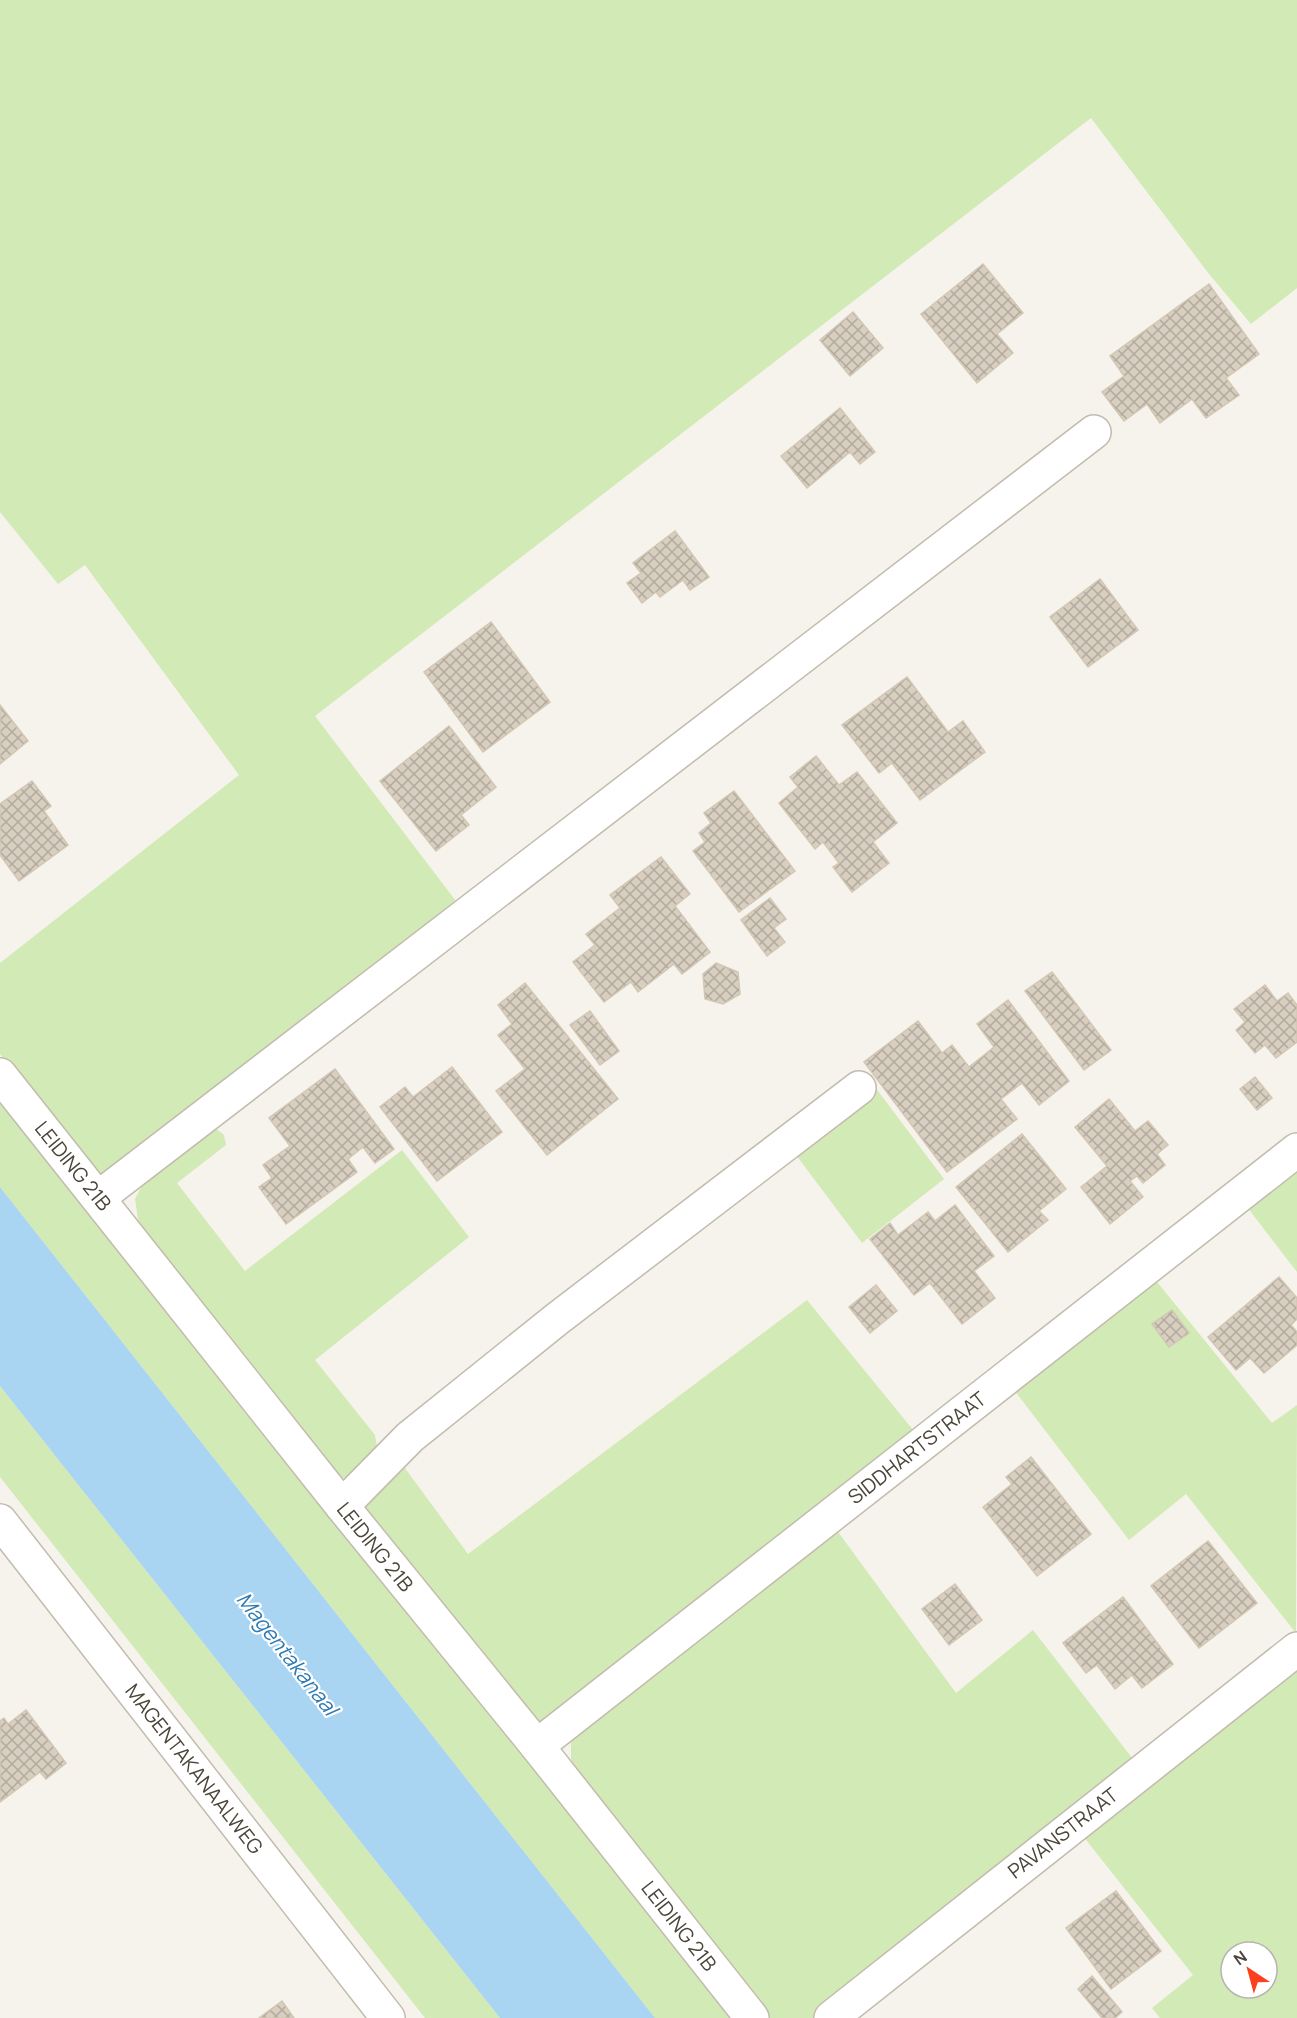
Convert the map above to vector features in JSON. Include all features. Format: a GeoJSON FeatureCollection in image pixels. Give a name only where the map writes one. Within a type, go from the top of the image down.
{"type":"FeatureCollection","features":[{"type":"Feature","properties":{"kind":"street"},"geometry":{"type":"LineString","coordinates":[[98,1198],[1094,432]]}},
{"type":"Feature","properties":{"kind":"street","name":"LEIDING 21B"},"geometry":{"type":"LineString","coordinates":[[0,1075],[752,2018]]}},
{"type":"Feature","properties":{"kind":"street"},"geometry":{"type":"LineString","coordinates":[[342,1506],[410,1437],[428,1422],[557,1319],[859,1088]]}},
{"type":"Feature","properties":{"kind":"street","name":"SIDDHARTSTRAAT"},"geometry":{"type":"LineString","coordinates":[[537,1746],[1297,1150]]}},
{"type":"Feature","properties":{"kind":"street","name":"MAGENTAKANAALWEG"},"geometry":{"type":"LineString","coordinates":[[0,1521],[388,2018]]}},
{"type":"Feature","properties":{"kind":"street","name":"PAVANSTRAAT"},"geometry":{"type":"LineString","coordinates":[[831,2018],[1297,1649]]}},
{"type":"Feature","properties":{"kind":"green space"},"geometry":{"type":"Polygon","coordinates":[[[0,0],[1297,0],[1297,288],[1251,324],[1209,274],[1091,118],[315,716],[459,905],[104,1176],[92,1172],[0,1054],[0,963],[239,775],[85,565],[58,584],[0,512],[0,0]]]}},
{"type":"Feature","properties":{"kind":"green space"},"geometry":{"type":"Polygon","coordinates":[[[875,1087],[944,1179],[862,1243],[793,1151],[875,1087]]]}},
{"type":"Feature","properties":{"kind":"green space"},"geometry":{"type":"Polygon","coordinates":[[[0,1093],[733,2018],[655,2018],[0,1187],[0,1093]]]}},
{"type":"Feature","properties":{"kind":"green space"},"geometry":{"type":"Polygon","coordinates":[[[214,1127],[224,1135],[226,1145],[177,1183],[245,1271],[402,1150],[469,1237],[315,1360],[375,1435],[377,1447],[357,1470],[346,1477],[331,1479],[151,1248],[138,1219],[135,1199],[146,1178],[214,1127]]]}},
{"type":"Feature","properties":{"kind":"green space"},"geometry":{"type":"Polygon","coordinates":[[[1297,1169],[1297,1272],[1247,1207],[1297,1169]]]}},
{"type":"Feature","properties":{"kind":"green space"},"geometry":{"type":"Polygon","coordinates":[[[1157,1282],[1272,1423],[1297,1405],[1296,1633],[1186,1494],[1129,1540],[1014,1390],[1157,1282]]]}},
{"type":"Feature","properties":{"kind":"green space"},"geometry":{"type":"Polygon","coordinates":[[[807,1300],[918,1436],[556,1719],[537,1722],[364,1516],[365,1496],[399,1460],[468,1554],[807,1300]]]}},
{"type":"Feature","properties":{"kind":"green space"},"geometry":{"type":"Polygon","coordinates":[[[0,1386],[500,2018],[425,2018],[0,1477],[0,1386]]]}},
{"type":"Feature","properties":{"kind":"green space"},"geometry":{"type":"Polygon","coordinates":[[[833,1525],[956,1693],[1033,1630],[1136,1763],[814,2018],[767,2018],[585,1787],[571,1759],[571,1738],[833,1525]]]}},
{"type":"Feature","properties":{"kind":"green space"},"geometry":{"type":"Polygon","coordinates":[[[1297,1660],[1297,2018],[1160,2018],[1152,2008],[1193,1975],[1079,1831],[1297,1660]]]}},
{"type":"Feature","properties":{"kind":"water","name":"Magentakanaal"},"geometry":{"type":"Polygon","coordinates":[[[0,1187],[655,2018],[500,2018],[0,1386],[0,1187]]]}},
{"type":"Feature","properties":{"kind":"building"},"geometry":{"type":"Polygon","coordinates":[[[983,264],[1023,313],[997,334],[1013,353],[977,383],[921,314],[983,264]]]}},
{"type":"Feature","properties":{"kind":"building"},"geometry":{"type":"Polygon","coordinates":[[[1209,284],[1259,354],[1226,378],[1239,395],[1206,418],[1192,399],[1160,423],[1147,404],[1124,421],[1102,392],[1124,376],[1110,356],[1209,284]]]}},
{"type":"Feature","properties":{"kind":"building"},"geometry":{"type":"Polygon","coordinates":[[[853,312],[883,348],[850,376],[820,340],[853,312]]]}},
{"type":"Feature","properties":{"kind":"building"},"geometry":{"type":"Polygon","coordinates":[[[840,408],[875,452],[860,464],[850,452],[807,488],[781,456],[840,408]]]}},
{"type":"Feature","properties":{"kind":"building"},"geometry":{"type":"Polygon","coordinates":[[[675,531],[709,577],[690,590],[683,580],[660,597],[656,592],[642,603],[627,583],[641,573],[633,563],[675,531]]]}},
{"type":"Feature","properties":{"kind":"building"},"geometry":{"type":"Polygon","coordinates":[[[1100,579],[1138,630],[1088,667],[1050,617],[1100,579]]]}},
{"type":"Feature","properties":{"kind":"building"},"geometry":{"type":"Polygon","coordinates":[[[491,622],[550,702],[483,752],[424,672],[491,622]]]}},
{"type":"Feature","properties":{"kind":"building"},"geometry":{"type":"Polygon","coordinates":[[[907,677],[948,732],[963,721],[985,752],[920,800],[892,763],[879,773],[842,725],[907,677]]]}},
{"type":"Feature","properties":{"kind":"building"},"geometry":{"type":"Polygon","coordinates":[[[0,705],[28,741],[0,764],[0,705]]]}},
{"type":"Feature","properties":{"kind":"building"},"geometry":{"type":"Polygon","coordinates":[[[449,726],[496,787],[461,815],[469,825],[436,851],[380,781],[449,726]]]}},
{"type":"Feature","properties":{"kind":"building"},"geometry":{"type":"Polygon","coordinates":[[[816,756],[839,785],[857,772],[897,823],[873,842],[889,863],[852,892],[833,867],[839,863],[823,842],[815,849],[779,803],[798,787],[790,777],[816,756]]]}},
{"type":"Feature","properties":{"kind":"building"},"geometry":{"type":"Polygon","coordinates":[[[32,781],[51,806],[44,811],[68,845],[19,881],[0,855],[0,804],[32,781]]]}},
{"type":"Feature","properties":{"kind":"building"},"geometry":{"type":"Polygon","coordinates":[[[734,791],[795,871],[739,912],[693,851],[705,842],[699,833],[711,823],[704,813],[734,791]]]}},
{"type":"Feature","properties":{"kind":"building"},"geometry":{"type":"Polygon","coordinates":[[[661,857],[690,894],[675,906],[710,952],[682,974],[674,964],[638,992],[631,982],[604,1002],[573,962],[595,945],[586,934],[620,908],[610,895],[661,857]]]}},
{"type":"Feature","properties":{"kind":"building"},"geometry":{"type":"Polygon","coordinates":[[[770,898],[786,919],[774,928],[785,942],[767,956],[741,920],[770,898]]]}},
{"type":"Feature","properties":{"kind":"building"},"geometry":{"type":"Polygon","coordinates":[[[716,963],[738,972],[740,994],[723,1004],[705,999],[703,974],[716,963]]]}},
{"type":"Feature","properties":{"kind":"building"},"geometry":{"type":"Polygon","coordinates":[[[1052,972],[1111,1050],[1084,1070],[1025,991],[1052,972]]]}},
{"type":"Feature","properties":{"kind":"building"},"geometry":{"type":"Polygon","coordinates":[[[525,983],[618,1099],[547,1155],[496,1091],[525,1069],[498,1035],[512,1024],[498,1005],[525,983]]]}},
{"type":"Feature","properties":{"kind":"building"},"geometry":{"type":"Polygon","coordinates":[[[1265,985],[1277,1001],[1288,993],[1297,1005],[1297,1042],[1276,1058],[1265,1045],[1255,1053],[1236,1030],[1245,1022],[1234,1009],[1265,985]]]}},
{"type":"Feature","properties":{"kind":"building"},"geometry":{"type":"Polygon","coordinates":[[[1008,1000],[1069,1081],[1039,1105],[1022,1083],[1001,1099],[1017,1119],[947,1172],[864,1062],[918,1021],[942,1053],[952,1045],[969,1067],[994,1047],[977,1024],[1008,1000]]]}},
{"type":"Feature","properties":{"kind":"building"},"geometry":{"type":"Polygon","coordinates":[[[590,1011],[619,1051],[600,1065],[570,1025],[590,1011]]]}},
{"type":"Feature","properties":{"kind":"building"},"geometry":{"type":"Polygon","coordinates":[[[452,1067],[502,1132],[437,1181],[380,1107],[405,1087],[413,1097],[452,1067]]]}},
{"type":"Feature","properties":{"kind":"building"},"geometry":{"type":"Polygon","coordinates":[[[335,1069],[394,1149],[375,1163],[363,1147],[348,1159],[357,1172],[286,1224],[259,1187],[272,1178],[263,1165],[290,1146],[269,1118],[335,1069]]]}},
{"type":"Feature","properties":{"kind":"building"},"geometry":{"type":"Polygon","coordinates":[[[1255,1077],[1272,1098],[1257,1110],[1240,1089],[1255,1077]]]}},
{"type":"Feature","properties":{"kind":"building"},"geometry":{"type":"Polygon","coordinates":[[[1109,1099],[1135,1131],[1148,1121],[1168,1145],[1157,1154],[1165,1165],[1143,1183],[1137,1176],[1130,1181],[1143,1197],[1110,1224],[1081,1187],[1107,1166],[1075,1127],[1109,1099]]]}},
{"type":"Feature","properties":{"kind":"building"},"geometry":{"type":"Polygon","coordinates":[[[1022,1134],[1066,1189],[1039,1211],[1048,1220],[1008,1252],[956,1187],[1022,1134]]]}},
{"type":"Feature","properties":{"kind":"building"},"geometry":{"type":"Polygon","coordinates":[[[955,1205],[994,1256],[974,1271],[995,1298],[962,1324],[930,1283],[914,1295],[870,1239],[890,1223],[898,1235],[928,1212],[935,1221],[955,1205]]]}},
{"type":"Feature","properties":{"kind":"building"},"geometry":{"type":"Polygon","coordinates":[[[1279,1277],[1297,1298],[1297,1319],[1291,1325],[1297,1332],[1297,1345],[1264,1373],[1250,1358],[1236,1370],[1208,1337],[1279,1277]]]}},
{"type":"Feature","properties":{"kind":"building"},"geometry":{"type":"Polygon","coordinates":[[[876,1285],[897,1311],[870,1333],[849,1307],[876,1285]]]}},
{"type":"Feature","properties":{"kind":"building"},"geometry":{"type":"Polygon","coordinates":[[[1172,1310],[1189,1333],[1169,1347],[1152,1324],[1172,1310]]]}},
{"type":"Feature","properties":{"kind":"building"},"geometry":{"type":"Polygon","coordinates":[[[1031,1457],[1091,1534],[1037,1576],[983,1507],[1012,1484],[1006,1477],[1031,1457]]]}},
{"type":"Feature","properties":{"kind":"building"},"geometry":{"type":"Polygon","coordinates":[[[1208,1541],[1257,1603],[1199,1648],[1151,1586],[1208,1541]]]}},
{"type":"Feature","properties":{"kind":"building"},"geometry":{"type":"Polygon","coordinates":[[[955,1584],[982,1620],[949,1645],[922,1609],[955,1584]]]}},
{"type":"Feature","properties":{"kind":"building"},"geometry":{"type":"Polygon","coordinates":[[[1123,1597],[1173,1664],[1142,1688],[1132,1675],[1115,1689],[1097,1665],[1086,1673],[1063,1643],[1123,1597]]]}},
{"type":"Feature","properties":{"kind":"building"},"geometry":{"type":"Polygon","coordinates":[[[26,1710],[66,1763],[46,1779],[40,1772],[0,1802],[0,1721],[4,1718],[8,1724],[26,1710]]]}},
{"type":"Feature","properties":{"kind":"building"},"geometry":{"type":"Polygon","coordinates":[[[1116,1891],[1161,1951],[1111,1989],[1066,1928],[1116,1891]]]}},
{"type":"Feature","properties":{"kind":"building"},"geometry":{"type":"Polygon","coordinates":[[[1092,1976],[1122,2012],[1115,2018],[1102,2018],[1078,1989],[1092,1976]]]}},
{"type":"Feature","properties":{"kind":"building"},"geometry":{"type":"Polygon","coordinates":[[[282,2001],[294,2018],[259,2018],[282,2001]]]}}]}
